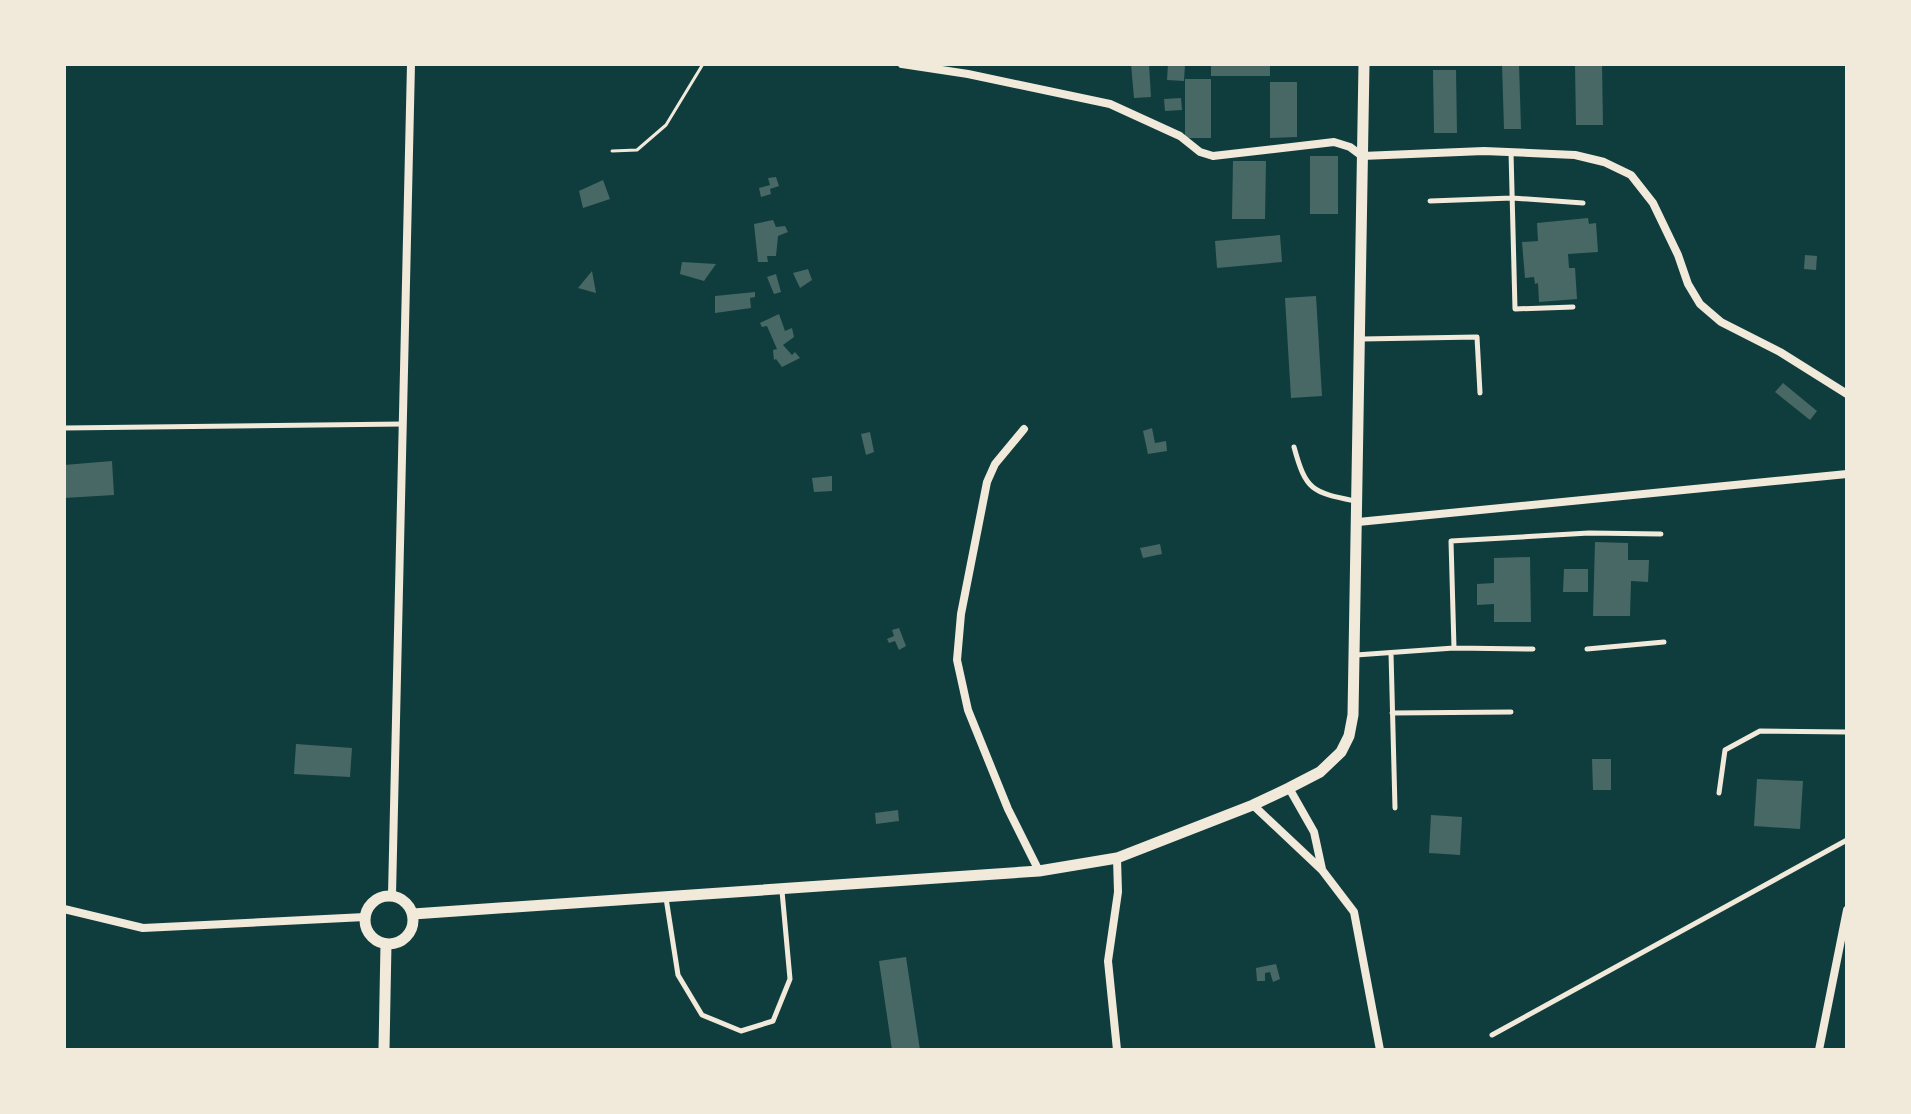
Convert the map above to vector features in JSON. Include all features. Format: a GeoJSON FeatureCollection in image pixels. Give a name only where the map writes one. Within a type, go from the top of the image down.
{"type":"FeatureCollection","features":[{"type":"Feature","properties":{"kind":"street"},"geometry":{"type":"LineString","coordinates":[[392,895],[411,64]]}},
{"type":"Feature","properties":{"kind":"street"},"geometry":{"type":"LineString","coordinates":[[902,64],[968,74],[1110,104],[1180,136],[1200,152],[1213,156],[1334,142],[1350,147],[1362,156],[1484,151],[1575,155],[1604,162],[1631,175],[1653,203],[1688,284],[1700,304],[1721,322],[1780,352],[1847,394]]}},
{"type":"Feature","properties":{"kind":"street"},"geometry":{"type":"LineString","coordinates":[[413,914],[1039,871],[1117,858],[1253,805],[1320,772],[1341,752],[1349,736],[1353,715],[1364,64]]}},
{"type":"Feature","properties":{"kind":"street"},"geometry":{"type":"LineString","coordinates":[[1024,429],[995,464],[987,482],[961,614],[957,660],[968,710],[1008,809],[1039,871]]}},
{"type":"Feature","properties":{"kind":"street"},"geometry":{"type":"LineString","coordinates":[[1358,522],[1847,474]]}},
{"type":"Feature","properties":{"kind":"street"},"geometry":{"type":"LineString","coordinates":[[1289,788],[1314,832],[1322,870]]}},
{"type":"Feature","properties":{"kind":"street"},"geometry":{"type":"LineString","coordinates":[[1253,805],[1322,870],[1354,912],[1380,1050]]}},
{"type":"Feature","properties":{"kind":"street"},"geometry":{"type":"LineString","coordinates":[[1117,858],[1118,892],[1108,961],[1117,1050]]}},
{"type":"Feature","properties":{"kind":"street"},"geometry":{"type":"LineString","coordinates":[[392,895],[405,901],[413,914],[407,936],[394,943],[386,944],[373,937],[365,925],[367,910],[377,898],[392,895]]}},
{"type":"Feature","properties":{"kind":"street"},"geometry":{"type":"LineString","coordinates":[[64,909],[143,928],[365,917]]}},
{"type":"Feature","properties":{"kind":"street"},"geometry":{"type":"LineString","coordinates":[[1819,1050],[1847,910]]}},
{"type":"Feature","properties":{"kind":"street"},"geometry":{"type":"LineString","coordinates":[[384,1050],[386,944]]}},
{"type":"Feature","properties":{"kind":"lane"},"geometry":{"type":"LineString","coordinates":[[1511,152],[1515,309],[1573,307]]}},
{"type":"Feature","properties":{"kind":"lane"},"geometry":{"type":"LineString","coordinates":[[1430,201],[1512,198],[1583,203]]}},
{"type":"Feature","properties":{"kind":"lane"},"geometry":{"type":"LineString","coordinates":[[1361,339],[1477,337],[1480,393]]}},
{"type":"Feature","properties":{"kind":"lane"},"geometry":{"type":"LineString","coordinates":[[64,428],[403,424]]}},
{"type":"Feature","properties":{"kind":"lane"},"geometry":{"type":"LineString","coordinates":[[1294,447],[1301,475],[1307,483],[1331,496],[1358,501]]}},
{"type":"Feature","properties":{"kind":"lane"},"geometry":{"type":"LineString","coordinates":[[1454,648],[1451,541],[1589,533],[1661,534]]}},
{"type":"Feature","properties":{"kind":"lane"},"geometry":{"type":"LineString","coordinates":[[1587,649],[1664,642]]}},
{"type":"Feature","properties":{"kind":"lane"},"geometry":{"type":"LineString","coordinates":[[1356,655],[1454,648],[1533,649]]}},
{"type":"Feature","properties":{"kind":"lane"},"geometry":{"type":"LineString","coordinates":[[1391,653],[1395,808]]}},
{"type":"Feature","properties":{"kind":"lane"},"geometry":{"type":"LineString","coordinates":[[1392,713],[1511,712]]}},
{"type":"Feature","properties":{"kind":"lane"},"geometry":{"type":"LineString","coordinates":[[1719,793],[1725,750],[1760,731],[1847,732]]}},
{"type":"Feature","properties":{"kind":"lane"},"geometry":{"type":"LineString","coordinates":[[1492,1035],[1847,840]]}},
{"type":"Feature","properties":{"kind":"lane"},"geometry":{"type":"LineString","coordinates":[[666,897],[678,975],[702,1015],[741,1031],[773,1021],[790,979],[782,889]]}},
{"type":"Feature","properties":{"kind":"path"},"geometry":{"type":"LineString","coordinates":[[612,151],[637,150],[666,125],[703,64]]}},
{"type":"Feature","properties":{"kind":"building"},"geometry":{"type":"Polygon","coordinates":[[[1131,64],[1149,64],[1151,97],[1134,98],[1131,64]]]}},
{"type":"Feature","properties":{"kind":"building"},"geometry":{"type":"Polygon","coordinates":[[[1168,64],[1185,64],[1184,81],[1167,80],[1168,64]]]}},
{"type":"Feature","properties":{"kind":"building"},"geometry":{"type":"Polygon","coordinates":[[[1211,64],[1270,64],[1270,76],[1211,76],[1211,64]]]}},
{"type":"Feature","properties":{"kind":"building"},"geometry":{"type":"Polygon","coordinates":[[[1502,64],[1519,64],[1521,129],[1504,129],[1502,64]]]}},
{"type":"Feature","properties":{"kind":"building"},"geometry":{"type":"Polygon","coordinates":[[[1575,64],[1602,64],[1603,125],[1576,125],[1575,64]]]}},
{"type":"Feature","properties":{"kind":"building"},"geometry":{"type":"Polygon","coordinates":[[[1433,70],[1456,70],[1457,133],[1434,133],[1433,70]]]}},
{"type":"Feature","properties":{"kind":"building"},"geometry":{"type":"Polygon","coordinates":[[[1185,79],[1211,79],[1211,138],[1185,138],[1185,79]]]}},
{"type":"Feature","properties":{"kind":"building"},"geometry":{"type":"Polygon","coordinates":[[[1270,82],[1297,82],[1297,137],[1270,138],[1270,82]]]}},
{"type":"Feature","properties":{"kind":"building"},"geometry":{"type":"Polygon","coordinates":[[[1181,98],[1182,110],[1165,111],[1164,99],[1181,98]]]}},
{"type":"Feature","properties":{"kind":"building"},"geometry":{"type":"Polygon","coordinates":[[[1310,156],[1338,156],[1338,214],[1310,214],[1310,156]]]}},
{"type":"Feature","properties":{"kind":"building"},"geometry":{"type":"Polygon","coordinates":[[[1233,161],[1266,161],[1265,219],[1232,219],[1233,161]]]}},
{"type":"Feature","properties":{"kind":"building"},"geometry":{"type":"Polygon","coordinates":[[[776,177],[779,186],[770,189],[771,194],[761,197],[759,188],[770,185],[768,178],[776,177]]]}},
{"type":"Feature","properties":{"kind":"building"},"geometry":{"type":"Polygon","coordinates":[[[603,180],[610,199],[583,208],[579,191],[603,180]]]}},
{"type":"Feature","properties":{"kind":"building"},"geometry":{"type":"Polygon","coordinates":[[[1588,218],[1589,224],[1596,223],[1598,252],[1568,254],[1569,268],[1575,268],[1577,299],[1539,302],[1538,283],[1535,284],[1534,277],[1525,278],[1522,242],[1538,241],[1537,223],[1588,218]]]}},
{"type":"Feature","properties":{"kind":"building"},"geometry":{"type":"Polygon","coordinates":[[[773,220],[776,227],[785,226],[788,232],[778,236],[776,256],[767,256],[768,262],[758,262],[754,224],[773,220]]]}},
{"type":"Feature","properties":{"kind":"building"},"geometry":{"type":"Polygon","coordinates":[[[1280,235],[1282,262],[1217,268],[1215,241],[1280,235]]]}},
{"type":"Feature","properties":{"kind":"building"},"geometry":{"type":"Polygon","coordinates":[[[1805,255],[1817,256],[1816,270],[1804,269],[1805,255]]]}},
{"type":"Feature","properties":{"kind":"building"},"geometry":{"type":"Polygon","coordinates":[[[682,262],[716,264],[704,281],[680,274],[682,262]]]}},
{"type":"Feature","properties":{"kind":"building"},"geometry":{"type":"Polygon","coordinates":[[[808,269],[812,280],[800,288],[793,273],[808,269]]]}},
{"type":"Feature","properties":{"kind":"building"},"geometry":{"type":"Polygon","coordinates":[[[592,271],[596,293],[578,288],[592,271]]]}},
{"type":"Feature","properties":{"kind":"building"},"geometry":{"type":"Polygon","coordinates":[[[776,274],[781,292],[774,294],[767,277],[776,274]]]}},
{"type":"Feature","properties":{"kind":"building"},"geometry":{"type":"Polygon","coordinates":[[[755,292],[755,297],[750,298],[751,308],[715,313],[715,296],[755,292]]]}},
{"type":"Feature","properties":{"kind":"building"},"geometry":{"type":"Polygon","coordinates":[[[1316,296],[1322,396],[1291,398],[1285,298],[1316,296]]]}},
{"type":"Feature","properties":{"kind":"building"},"geometry":{"type":"Polygon","coordinates":[[[779,314],[785,331],[792,328],[794,337],[783,345],[792,355],[795,352],[800,358],[782,367],[774,360],[773,350],[777,349],[767,326],[762,327],[760,323],[779,314]]]}},
{"type":"Feature","properties":{"kind":"building"},"geometry":{"type":"Polygon","coordinates":[[[1783,383],[1817,411],[1810,420],[1775,392],[1783,383]]]}},
{"type":"Feature","properties":{"kind":"building"},"geometry":{"type":"Polygon","coordinates":[[[1152,428],[1155,443],[1166,441],[1167,451],[1148,454],[1143,431],[1152,428]]]}},
{"type":"Feature","properties":{"kind":"building"},"geometry":{"type":"Polygon","coordinates":[[[870,432],[874,452],[866,455],[861,434],[870,432]]]}},
{"type":"Feature","properties":{"kind":"building"},"geometry":{"type":"Polygon","coordinates":[[[112,461],[114,495],[64,498],[64,465],[112,461]]]}},
{"type":"Feature","properties":{"kind":"building"},"geometry":{"type":"Polygon","coordinates":[[[832,476],[832,491],[814,492],[812,478],[832,476]]]}},
{"type":"Feature","properties":{"kind":"building"},"geometry":{"type":"Polygon","coordinates":[[[1595,542],[1628,543],[1628,560],[1649,560],[1648,582],[1631,581],[1630,616],[1593,616],[1595,542]]]}},
{"type":"Feature","properties":{"kind":"building"},"geometry":{"type":"Polygon","coordinates":[[[1160,544],[1162,554],[1143,558],[1140,548],[1160,544]]]}},
{"type":"Feature","properties":{"kind":"building"},"geometry":{"type":"Polygon","coordinates":[[[1530,557],[1531,622],[1494,622],[1494,604],[1477,605],[1477,584],[1494,583],[1494,558],[1530,557]]]}},
{"type":"Feature","properties":{"kind":"building"},"geometry":{"type":"Polygon","coordinates":[[[1564,569],[1588,569],[1588,592],[1563,592],[1564,569]]]}},
{"type":"Feature","properties":{"kind":"building"},"geometry":{"type":"Polygon","coordinates":[[[899,628],[906,646],[899,650],[895,641],[889,643],[887,639],[894,636],[892,630],[899,628]]]}},
{"type":"Feature","properties":{"kind":"building"},"geometry":{"type":"Polygon","coordinates":[[[296,744],[352,748],[350,777],[294,774],[296,744]]]}},
{"type":"Feature","properties":{"kind":"building"},"geometry":{"type":"Polygon","coordinates":[[[1592,759],[1611,759],[1611,790],[1593,790],[1592,759]]]}},
{"type":"Feature","properties":{"kind":"building"},"geometry":{"type":"Polygon","coordinates":[[[1757,779],[1803,781],[1800,829],[1754,826],[1757,779]]]}},
{"type":"Feature","properties":{"kind":"building"},"geometry":{"type":"Polygon","coordinates":[[[898,810],[899,821],[876,824],[875,813],[898,810]]]}},
{"type":"Feature","properties":{"kind":"building"},"geometry":{"type":"Polygon","coordinates":[[[1431,815],[1462,817],[1460,855],[1429,853],[1431,815]]]}},
{"type":"Feature","properties":{"kind":"building"},"geometry":{"type":"Polygon","coordinates":[[[906,957],[920,1050],[892,1050],[879,961],[906,957]]]}},
{"type":"Feature","properties":{"kind":"building"},"geometry":{"type":"Polygon","coordinates":[[[1276,964],[1280,979],[1273,982],[1270,972],[1265,973],[1265,981],[1257,981],[1256,968],[1276,964]]]}}]}
